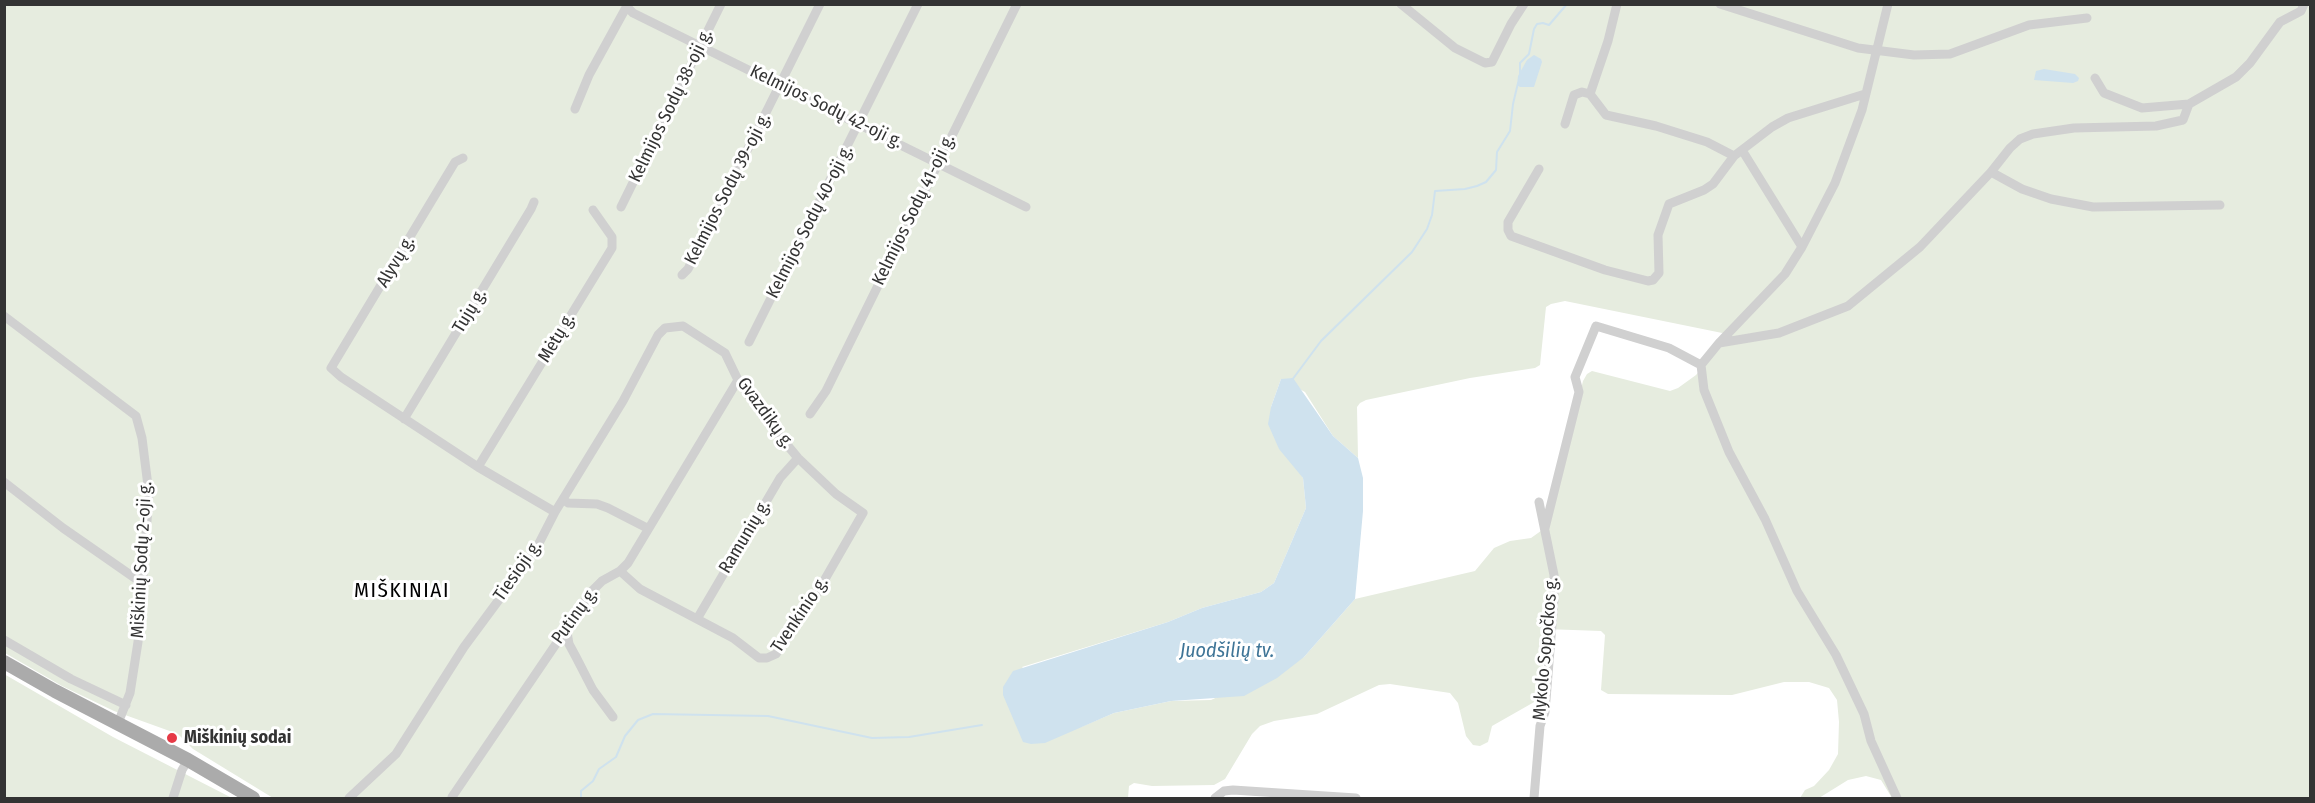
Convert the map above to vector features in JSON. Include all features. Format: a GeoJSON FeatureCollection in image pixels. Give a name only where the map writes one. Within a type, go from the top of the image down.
{"type":"FeatureCollection","features":[{"type":"Feature","properties":{"kind":"main road"},"geometry":{"type":"LineString","coordinates":[[4,662],[188,759],[253,798]]}},
{"type":"Feature","properties":{"kind":"street","name":"Kelmijos Sodų 38-oji g."},"geometry":{"type":"LineString","coordinates":[[621,207],[721,4]]}},
{"type":"Feature","properties":{"kind":"street","name":"Kelmijos Sodų 39-oji g."},"geometry":{"type":"LineString","coordinates":[[682,275],[688,269],[820,4]]}},
{"type":"Feature","properties":{"kind":"street","name":"Kelmijos Sodų 40-oji g."},"geometry":{"type":"LineString","coordinates":[[749,342],[918,4]]}},
{"type":"Feature","properties":{"kind":"street","name":"Kelmijos Sodų 41-oji g."},"geometry":{"type":"LineString","coordinates":[[810,414],[826,390],[1017,4]]}},
{"type":"Feature","properties":{"kind":"street"},"geometry":{"type":"LineString","coordinates":[[1401,4],[1455,48],[1485,63],[1492,62],[1510,24],[1524,4]]}},
{"type":"Feature","properties":{"kind":"street"},"geometry":{"type":"LineString","coordinates":[[1590,94],[1608,41],[1617,4]]}},
{"type":"Feature","properties":{"kind":"street"},"geometry":{"type":"LineString","coordinates":[[1720,4],[1858,48],[1914,56],[1950,54],[2029,25],[2087,18]]}},
{"type":"Feature","properties":{"kind":"street"},"geometry":{"type":"LineString","coordinates":[[1888,4],[1862,110],[1835,183],[1802,247],[1785,274],[1701,365],[1704,390],[1729,452],[1765,519],[1797,591],[1836,655],[1864,714],[1871,741],[1898,798]]}},
{"type":"Feature","properties":{"kind":"street"},"geometry":{"type":"LineString","coordinates":[[2095,78],[2104,93],[2142,108],[2189,104],[2236,77],[2250,63],[2280,22],[2301,11],[2304,4]]}},
{"type":"Feature","properties":{"kind":"street","name":"Kelmijos Sodų 42-oji g."},"geometry":{"type":"LineString","coordinates":[[627,6],[633,13],[1026,207]]}},
{"type":"Feature","properties":{"kind":"street"},"geometry":{"type":"LineString","coordinates":[[575,109],[589,75],[627,6]]}},
{"type":"Feature","properties":{"kind":"street"},"geometry":{"type":"LineString","coordinates":[[1565,124],[1574,95],[1582,92],[1590,94],[1602,112],[1611,117],[1656,126],[1738,153],[1802,247]]}},
{"type":"Feature","properties":{"kind":"street"},"geometry":{"type":"LineString","coordinates":[[1539,170],[1508,222],[1511,237],[1605,270],[1648,281],[1653,280],[1659,273],[1658,235],[1669,204],[1713,184],[1738,153],[1772,127],[1788,118],[1865,94]]}},
{"type":"Feature","properties":{"kind":"street"},"geometry":{"type":"LineString","coordinates":[[1719,343],[1779,333],[1848,306],[1920,247],[2020,139],[2033,134],[2074,128],[2172,124],[2183,120],[2189,104]]}},
{"type":"Feature","properties":{"kind":"street","name":"Alyvų g."},"geometry":{"type":"LineString","coordinates":[[404,419],[331,368],[455,162],[463,158]]}},
{"type":"Feature","properties":{"kind":"street"},"geometry":{"type":"LineString","coordinates":[[1991,172],[2022,189],[2051,199],[2093,207],[2220,205]]}},
{"type":"Feature","properties":{"kind":"street","name":"Tujų g."},"geometry":{"type":"LineString","coordinates":[[404,419],[534,202]]}},
{"type":"Feature","properties":{"kind":"street","name":"Mėtų g."},"geometry":{"type":"LineString","coordinates":[[478,467],[612,248],[612,237],[592,210]]}},
{"type":"Feature","properties":{"kind":"street","name":"Miškinių Sodų 2-oji g."},"geometry":{"type":"LineString","coordinates":[[4,316],[136,416],[142,438],[149,494],[138,642],[130,693],[117,723]]}},
{"type":"Feature","properties":{"kind":"street","name":"Gvazdikų g."},"geometry":{"type":"LineString","coordinates":[[665,328],[683,326],[725,353],[738,380],[763,416],[798,458],[836,494],[863,513]]}},
{"type":"Feature","properties":{"kind":"street"},"geometry":{"type":"LineString","coordinates":[[1545,528],[1579,392],[1575,377],[1596,326],[1669,348],[1701,365]]}},
{"type":"Feature","properties":{"kind":"street","name":"Tiesioji g."},"geometry":{"type":"LineString","coordinates":[[349,798],[382,768],[404,742],[464,646],[535,551],[555,512],[623,401],[658,335],[665,328]]}},
{"type":"Feature","properties":{"kind":"street","name":"Putinų g."},"geometry":{"type":"LineString","coordinates":[[452,797],[566,626],[592,591],[628,563],[738,380]]}},
{"type":"Feature","properties":{"kind":"street"},"geometry":{"type":"LineString","coordinates":[[404,419],[478,467],[555,512]]}},
{"type":"Feature","properties":{"kind":"street","name":"Ramunių g."},"geometry":{"type":"LineString","coordinates":[[697,619],[780,478],[798,458]]}},
{"type":"Feature","properties":{"kind":"street"},"geometry":{"type":"LineString","coordinates":[[4,482],[63,528],[142,583]]}},
{"type":"Feature","properties":{"kind":"street"},"geometry":{"type":"LineString","coordinates":[[564,500],[568,503],[597,504],[647,528]]}},
{"type":"Feature","properties":{"kind":"street","name":"Mykolo Sopočkos g."},"geometry":{"type":"LineString","coordinates":[[1534,798],[1540,726],[1545,712],[1554,600],[1554,576],[1539,502]]}},
{"type":"Feature","properties":{"kind":"street","name":"Tvenkinio g."},"geometry":{"type":"LineString","coordinates":[[620,571],[640,589],[733,638],[759,658],[772,657],[817,593],[863,513]]}},
{"type":"Feature","properties":{"kind":"street"},"geometry":{"type":"LineString","coordinates":[[566,626],[569,644],[593,690],[613,717]]}},
{"type":"Feature","properties":{"kind":"street"},"geometry":{"type":"LineString","coordinates":[[4,640],[71,679],[126,705]]}},
{"type":"Feature","properties":{"kind":"street"},"geometry":{"type":"LineString","coordinates":[[173,798],[188,759]]}},
{"type":"Feature","properties":{"kind":"street"},"geometry":{"type":"LineString","coordinates":[[1215,798],[1224,791],[1233,790],[1356,798]]}},
{"type":"Feature","properties":{"kind":"shaded area"},"geometry":{"type":"Polygon","coordinates":[[[5,5],[2310,5],[2310,798],[1892,798],[1881,780],[1866,776],[1848,780],[1819,798],[1800,798],[1805,790],[1814,786],[1829,770],[1838,754],[1837,700],[1829,688],[1809,682],[1784,682],[1732,695],[1608,694],[1601,690],[1605,635],[1601,631],[1545,629],[1541,696],[1492,726],[1488,742],[1480,746],[1473,745],[1466,736],[1458,703],[1450,693],[1390,684],[1379,685],[1317,714],[1274,721],[1260,726],[1252,734],[1225,779],[1214,785],[1152,786],[1134,783],[1129,786],[1128,798],[273,798],[193,749],[178,734],[114,711],[62,686],[5,653],[5,5]],[[1565,301],[1551,304],[1546,307],[1540,365],[1535,368],[1470,378],[1360,403],[1357,407],[1358,458],[1333,436],[1305,392],[1281,379],[1271,407],[1303,478],[1306,508],[1274,583],[1261,592],[1202,608],[1168,622],[1022,667],[1081,727],[1114,713],[1171,701],[1211,700],[1304,657],[1355,599],[1475,571],[1494,548],[1510,541],[1531,538],[1545,528],[1549,521],[1583,381],[1587,374],[1592,371],[1670,391],[1696,375],[1732,335],[1565,301]]]}},
{"type":"Feature","properties":{"kind":"shaded area"},"geometry":{"type":"Polygon","coordinates":[[[4,674],[113,737],[232,798],[5,798],[4,674]]]}},
{"type":"Feature","properties":{"kind":"water"},"geometry":{"type":"Polygon","coordinates":[[[1534,55],[1542,62],[1534,87],[1520,87],[1517,85],[1518,76],[1527,60],[1534,55]]]}},
{"type":"Feature","properties":{"kind":"water"},"geometry":{"type":"Polygon","coordinates":[[[2044,69],[2075,74],[2079,78],[2073,83],[2034,80],[2036,71],[2044,69]]]}},
{"type":"Feature","properties":{"kind":"water","name":"Juodšilių tv."},"geometry":{"type":"Polygon","coordinates":[[[1293,378],[1333,436],[1358,458],[1363,478],[1363,511],[1355,599],[1304,657],[1277,678],[1244,696],[1171,701],[1114,713],[1045,743],[1023,742],[1003,695],[1003,687],[1013,671],[1168,622],[1202,608],[1261,592],[1274,583],[1306,508],[1303,478],[1279,449],[1268,424],[1271,407],[1281,379],[1293,378]]]}},
{"type":"Feature","properties":{"kind":"waterway"},"geometry":{"type":"LineString","coordinates":[[1520,74],[1520,63],[1529,54],[1537,24],[1549,25],[1567,4]]}},
{"type":"Feature","properties":{"kind":"waterway"},"geometry":{"type":"LineString","coordinates":[[1292,380],[1321,341],[1412,252],[1427,229],[1432,215],[1435,191],[1477,186],[1486,182],[1496,170],[1497,152],[1510,131],[1518,83]]}},
{"type":"Feature","properties":{"kind":"waterway"},"geometry":{"type":"LineString","coordinates":[[581,798],[581,791],[593,781],[599,769],[616,757],[625,736],[638,720],[653,714],[768,716],[872,738],[909,737],[982,725]]}},
{"type":"Feature","properties":{"kind":"place","name":"Miškinių sodai"},"geometry":{"type":"Point","coordinates":[172,738]}},
{"type":"Feature","properties":{"kind":"district","name":"MIŠKINIAI"},"geometry":{"type":"Point","coordinates":[402,591]}}]}
